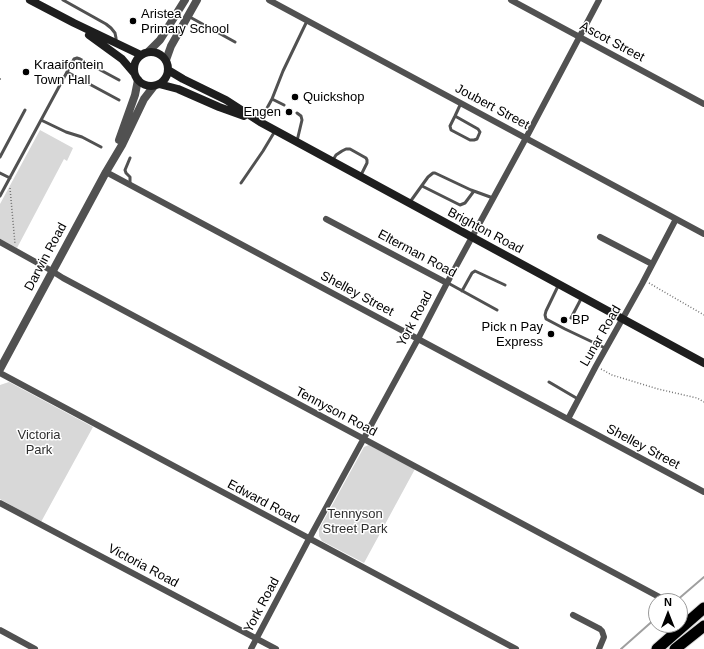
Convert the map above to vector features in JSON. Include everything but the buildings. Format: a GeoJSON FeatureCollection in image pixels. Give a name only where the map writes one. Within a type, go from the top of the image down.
{"type":"FeatureCollection","features":[{"type":"Feature","properties":{"kind":"highway"},"geometry":{"type":"LineString","coordinates":[[657,649],[704,608]]}},
{"type":"Feature","properties":{"kind":"highway"},"geometry":{"type":"LineString","coordinates":[[675,649],[704,626]]}},
{"type":"Feature","properties":{"kind":"main road"},"geometry":{"type":"LineString","coordinates":[[30,0],[116,43],[145,53],[159,53],[163,56],[168,65],[167,76],[156,85],[148,86],[143,84],[122,59],[74,23]]}},
{"type":"Feature","properties":{"kind":"main road"},"geometry":{"type":"LineString","coordinates":[[136,76],[134,66],[135,63],[145,53]]}},
{"type":"Feature","properties":{"kind":"main road","name":"Brighton Road"},"geometry":{"type":"LineString","coordinates":[[168,70],[226,100],[275,131],[704,363]]}},
{"type":"Feature","properties":{"kind":"main road","name":"Brighton Road"},"geometry":{"type":"LineString","coordinates":[[156,85],[178,90],[219,108],[257,121]]}},
{"type":"Feature","properties":{"kind":"street"},"geometry":{"type":"LineString","coordinates":[[145,53],[160,40],[185,0]]}},
{"type":"Feature","properties":{"kind":"street"},"geometry":{"type":"LineString","coordinates":[[166,60],[171,46],[197,0]]}},
{"type":"Feature","properties":{"kind":"street","name":"Joubert Street"},"geometry":{"type":"LineString","coordinates":[[269,0],[704,234]]}},
{"type":"Feature","properties":{"kind":"street","name":"Ascot Street"},"geometry":{"type":"LineString","coordinates":[[511,0],[704,104]]}},
{"type":"Feature","properties":{"kind":"street","name":"York Road"},"geometry":{"type":"LineString","coordinates":[[251,649],[599,0]]}},
{"type":"Feature","properties":{"kind":"street","name":"Darwin Road"},"geometry":{"type":"LineString","coordinates":[[114,157],[126,123],[136,76]]}},
{"type":"Feature","properties":{"kind":"street","name":"Darwin Road"},"geometry":{"type":"LineString","coordinates":[[0,369],[125,138],[144,99],[156,85]]}},
{"type":"Feature","properties":{"kind":"street","name":"Shelley Street"},"geometry":{"type":"LineString","coordinates":[[106,172],[704,492]]}},
{"type":"Feature","properties":{"kind":"street","name":"Elterman Road"},"geometry":{"type":"LineString","coordinates":[[326,219],[447,283]]}},
{"type":"Feature","properties":{"kind":"street","name":"Lunar Road"},"geometry":{"type":"LineString","coordinates":[[568,419],[606,348],[623,320],[676,219]]}},
{"type":"Feature","properties":{"kind":"street"},"geometry":{"type":"LineString","coordinates":[[600,237],[652,264]]}},
{"type":"Feature","properties":{"kind":"street","name":"Tennyson Road"},"geometry":{"type":"LineString","coordinates":[[0,242],[70,282],[652,593]]}},
{"type":"Feature","properties":{"kind":"street","name":"Edward Road"},"geometry":{"type":"LineString","coordinates":[[0,373],[516,649]]}},
{"type":"Feature","properties":{"kind":"street","name":"Victoria Road"},"geometry":{"type":"LineString","coordinates":[[0,503],[276,649]]}},
{"type":"Feature","properties":{"kind":"street"},"geometry":{"type":"LineString","coordinates":[[573,614],[602,631],[604,637],[599,649]]}},
{"type":"Feature","properties":{"kind":"street"},"geometry":{"type":"LineString","coordinates":[[0,630],[35,649]]}},
{"type":"Feature","properties":{"kind":"lane"},"geometry":{"type":"LineString","coordinates":[[63,0],[111,28],[116,35],[116,43]]}},
{"type":"Feature","properties":{"kind":"lane"},"geometry":{"type":"LineString","coordinates":[[188,16],[235,42]]}},
{"type":"Feature","properties":{"kind":"lane"},"geometry":{"type":"LineString","coordinates":[[257,121],[272,99],[283,72],[308,21]]}},
{"type":"Feature","properties":{"kind":"lane"},"geometry":{"type":"LineString","coordinates":[[0,196],[73,60],[79,58],[119,80]]}},
{"type":"Feature","properties":{"kind":"lane"},"geometry":{"type":"LineString","coordinates":[[67,72],[119,100]]}},
{"type":"Feature","properties":{"kind":"lane"},"geometry":{"type":"LineString","coordinates":[[272,99],[284,105]]}},
{"type":"Feature","properties":{"kind":"lane"},"geometry":{"type":"LineString","coordinates":[[455,116],[478,129],[480,132],[477,138],[470,140],[451,130],[450,126],[461,103]]}},
{"type":"Feature","properties":{"kind":"lane"},"geometry":{"type":"LineString","coordinates":[[0,157],[25,110]]}},
{"type":"Feature","properties":{"kind":"lane"},"geometry":{"type":"LineString","coordinates":[[297,113],[302,120],[297,142]]}},
{"type":"Feature","properties":{"kind":"lane"},"geometry":{"type":"LineString","coordinates":[[42,120],[101,147]]}},
{"type":"Feature","properties":{"kind":"lane"},"geometry":{"type":"LineString","coordinates":[[241,183],[275,131]]}},
{"type":"Feature","properties":{"kind":"lane"},"geometry":{"type":"LineString","coordinates":[[332,162],[336,156],[346,149],[366,158],[367,163],[360,177]]}},
{"type":"Feature","properties":{"kind":"lane"},"geometry":{"type":"LineString","coordinates":[[130,158],[125,170],[130,177],[130,184]]}},
{"type":"Feature","properties":{"kind":"lane"},"geometry":{"type":"LineString","coordinates":[[409,203],[428,177],[433,173],[493,198]]}},
{"type":"Feature","properties":{"kind":"lane"},"geometry":{"type":"LineString","coordinates":[[0,174],[10,178]]}},
{"type":"Feature","properties":{"kind":"lane"},"geometry":{"type":"LineString","coordinates":[[422,186],[460,204],[465,203],[474,191]]}},
{"type":"Feature","properties":{"kind":"lane"},"geometry":{"type":"LineString","coordinates":[[462,291],[472,273],[475,271],[505,286]]}},
{"type":"Feature","properties":{"kind":"lane","name":"Elterman Road"},"geometry":{"type":"LineString","coordinates":[[447,283],[497,310]]}},
{"type":"Feature","properties":{"kind":"lane"},"geometry":{"type":"LineString","coordinates":[[559,284],[546,311],[545,315],[548,320],[606,348]]}},
{"type":"Feature","properties":{"kind":"lane"},"geometry":{"type":"LineString","coordinates":[[571,318],[582,297]]}},
{"type":"Feature","properties":{"kind":"lane"},"geometry":{"type":"LineString","coordinates":[[549,382],[578,399]]}},
{"type":"Feature","properties":{"kind":"path"},"geometry":{"type":"LineString","coordinates":[[10,178],[14,249]]}},
{"type":"Feature","properties":{"kind":"path"},"geometry":{"type":"LineString","coordinates":[[644,280],[704,316]]}},
{"type":"Feature","properties":{"kind":"path"},"geometry":{"type":"LineString","coordinates":[[596,366],[612,375],[658,389],[697,398],[704,402]]}},
{"type":"Feature","properties":{"kind":"green space"},"geometry":{"type":"Polygon","coordinates":[[[40,130],[73,148],[67,161],[64,159],[17,248],[0,239],[0,204],[40,130]]]}},
{"type":"Feature","properties":{"kind":"green space","name":"Victoria Park"},"geometry":{"type":"Polygon","coordinates":[[[9,382],[93,427],[41,522],[0,499],[0,385],[9,382]]]}},
{"type":"Feature","properties":{"kind":"green space","name":"Tennyson Street Park"},"geometry":{"type":"Polygon","coordinates":[[[369,445],[415,469],[364,563],[322,541],[319,536],[319,529],[364,447],[369,445]]]}},
{"type":"Feature","properties":{"kind":"waterway"},"geometry":{"type":"LineString","coordinates":[[685,593],[704,577]]}},
{"type":"Feature","properties":{"kind":"waterway"},"geometry":{"type":"LineString","coordinates":[[621,649],[648,625]]}},
{"type":"Feature","properties":{"kind":"place","name":"Aristea Primary School"},"geometry":{"type":"Point","coordinates":[133,21]}},
{"type":"Feature","properties":{"kind":"place","name":"Kraaifontein Town Hall"},"geometry":{"type":"Point","coordinates":[26,72]}},
{"type":"Feature","properties":{"kind":"place","name":"Quickshop"},"geometry":{"type":"Point","coordinates":[295,97]}},
{"type":"Feature","properties":{"kind":"place","name":"Engen"},"geometry":{"type":"Point","coordinates":[289,112]}},
{"type":"Feature","properties":{"kind":"place","name":"BP"},"geometry":{"type":"Point","coordinates":[564,320]}},
{"type":"Feature","properties":{"kind":"place","name":"Pick n Pay Express"},"geometry":{"type":"Point","coordinates":[551,334]}}]}
